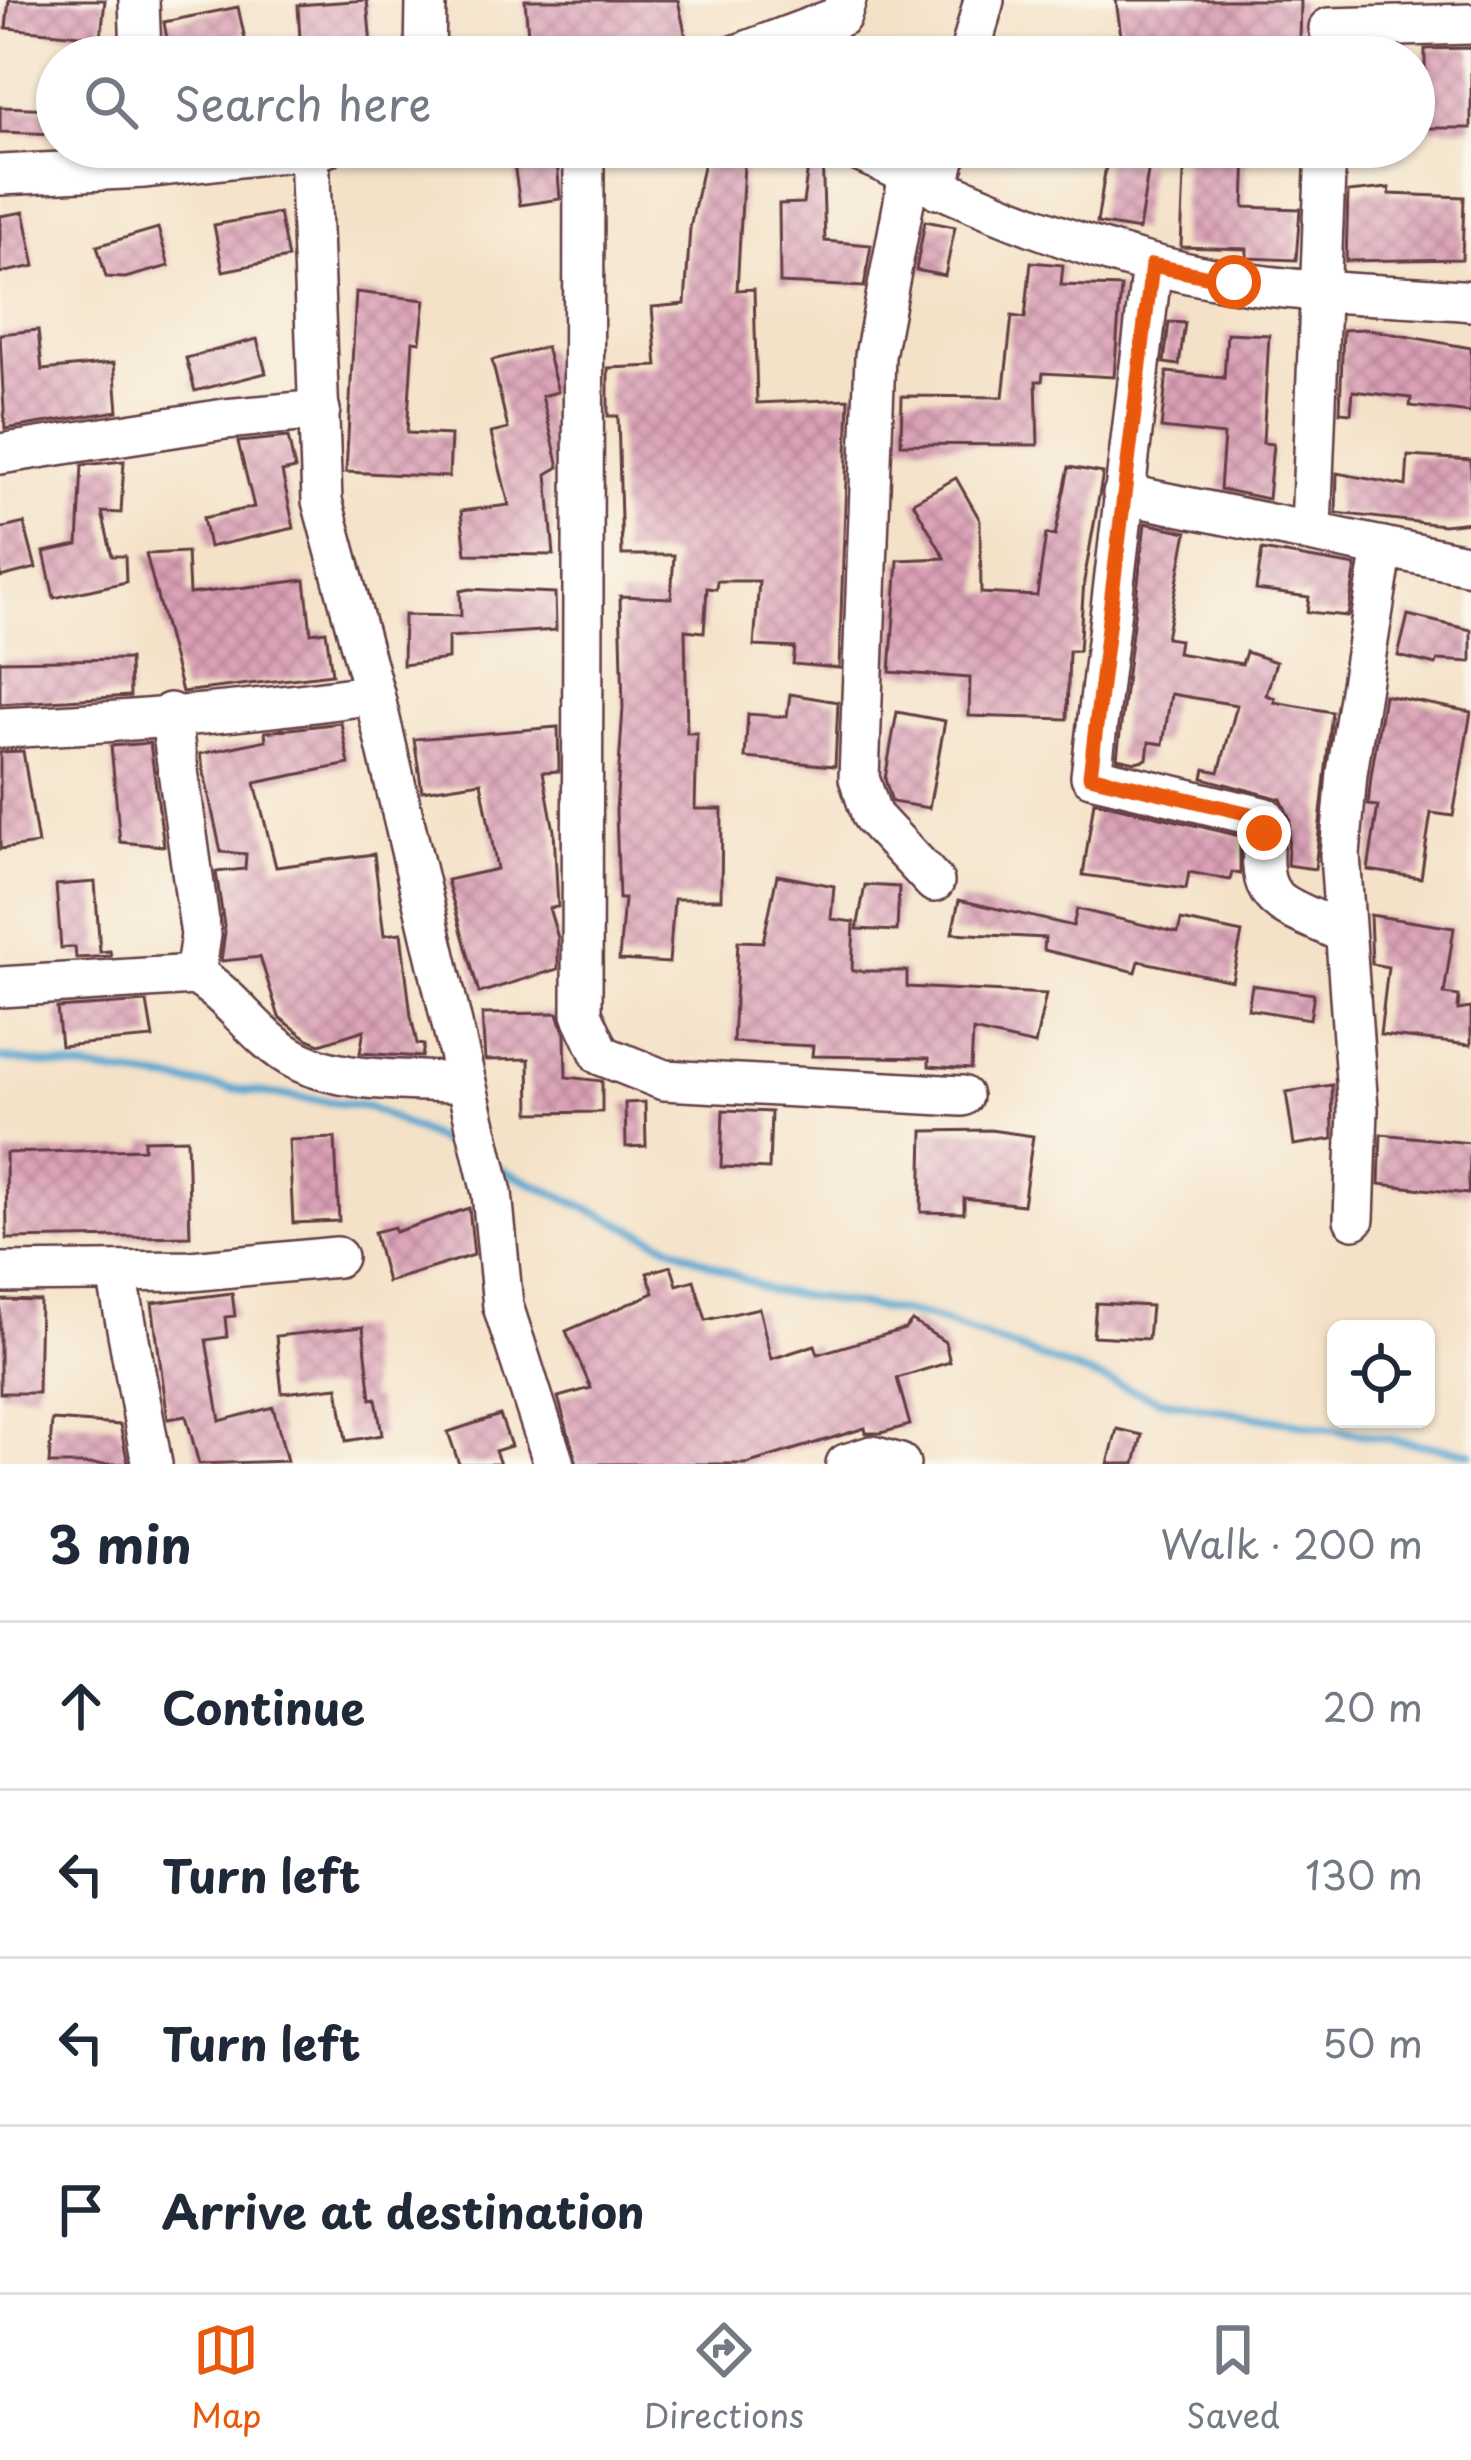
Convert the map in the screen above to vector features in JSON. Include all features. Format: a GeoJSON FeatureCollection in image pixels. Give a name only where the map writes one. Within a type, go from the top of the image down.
{"type":"FeatureCollection","features":[{"type":"Feature","properties":{"kind":"street"},"geometry":{"type":"LineString","coordinates":[[139,0],[140,36]]}},
{"type":"Feature","properties":{"kind":"street"},"geometry":{"type":"LineString","coordinates":[[425,36],[426,0]]}},
{"type":"Feature","properties":{"kind":"street"},"geometry":{"type":"LineString","coordinates":[[787,36],[841,16],[846,0]]}},
{"type":"Feature","properties":{"kind":"street"},"geometry":{"type":"LineString","coordinates":[[975,36],[984,0]]}},
{"type":"Feature","properties":{"kind":"street"},"geometry":{"type":"LineString","coordinates":[[1328,28],[1471,25]]}},
{"type":"Feature","properties":{"kind":"street"},"geometry":{"type":"LineString","coordinates":[[0,175],[59,168]]}},
{"type":"Feature","properties":{"kind":"street"},"geometry":{"type":"LineString","coordinates":[[318,168],[322,501],[374,694],[492,1193],[502,1306],[554,1464]]}},
{"type":"Feature","properties":{"kind":"street"},"geometry":{"type":"LineString","coordinates":[[584,168],[582,1014],[601,1055],[664,1080],[962,1096]]}},
{"type":"Feature","properties":{"kind":"street"},"geometry":{"type":"LineString","coordinates":[[893,168],[1152,265],[1234,282],[1471,301]]}},
{"type":"Feature","properties":{"kind":"street"},"geometry":{"type":"LineString","coordinates":[[933,168],[923,182],[875,356],[859,778],[872,816],[934,882]]}},
{"type":"Feature","properties":{"kind":"street"},"geometry":{"type":"LineString","coordinates":[[1311,529],[1324,168]]}},
{"type":"Feature","properties":{"kind":"street"},"geometry":{"type":"LineString","coordinates":[[1152,265],[1090,776],[1267,818],[1261,877],[1269,894],[1345,933]]}},
{"type":"Feature","properties":{"kind":"street"},"geometry":{"type":"LineString","coordinates":[[0,454],[225,419],[320,410]]}},
{"type":"Feature","properties":{"kind":"street"},"geometry":{"type":"LineString","coordinates":[[1123,494],[1471,565]]}},
{"type":"Feature","properties":{"kind":"street"},"geometry":{"type":"LineString","coordinates":[[1354,1219],[1358,1109],[1340,855],[1347,773],[1383,547]]}},
{"type":"Feature","properties":{"kind":"street"},"geometry":{"type":"LineString","coordinates":[[0,728],[170,713],[211,718],[374,694]]}},
{"type":"Feature","properties":{"kind":"street"},"geometry":{"type":"LineString","coordinates":[[170,713],[201,935],[195,975]]}},
{"type":"Feature","properties":{"kind":"street"},"geometry":{"type":"LineString","coordinates":[[0,987],[195,975],[217,987],[259,1033],[298,1061],[349,1073],[466,1083]]}},
{"type":"Feature","properties":{"kind":"street"},"geometry":{"type":"LineString","coordinates":[[0,1273],[117,1274],[338,1257]]}},
{"type":"Feature","properties":{"kind":"street"},"geometry":{"type":"LineString","coordinates":[[117,1274],[152,1464]]}},
{"type":"Feature","properties":{"kind":"street"},"geometry":{"type":"LineString","coordinates":[[847,1464],[872,1456],[900,1464]]}},
{"type":"Feature","properties":{"kind":"building"},"geometry":{"type":"Polygon","coordinates":[[[9,0],[105,0],[101,36],[6,28],[9,0]]]}},
{"type":"Feature","properties":{"kind":"building"},"geometry":{"type":"Polygon","coordinates":[[[367,0],[370,36],[300,36],[298,5],[367,0]]]}},
{"type":"Feature","properties":{"kind":"building"},"geometry":{"type":"Polygon","coordinates":[[[525,0],[678,0],[686,36],[528,36],[525,0]]]}},
{"type":"Feature","properties":{"kind":"building"},"geometry":{"type":"Polygon","coordinates":[[[1116,0],[1301,0],[1300,36],[1121,36],[1116,0]]]}},
{"type":"Feature","properties":{"kind":"building"},"geometry":{"type":"Polygon","coordinates":[[[238,7],[244,36],[166,36],[164,22],[238,7]]]}},
{"type":"Feature","properties":{"kind":"building"},"geometry":{"type":"Polygon","coordinates":[[[1471,48],[1471,128],[1435,128],[1435,49],[1471,48]]]}},
{"type":"Feature","properties":{"kind":"building"},"geometry":{"type":"Polygon","coordinates":[[[0,107],[36,108],[36,133],[0,132],[0,107]]]}},
{"type":"Feature","properties":{"kind":"building"},"geometry":{"type":"Polygon","coordinates":[[[515,168],[558,168],[560,199],[520,205],[515,168]]]}},
{"type":"Feature","properties":{"kind":"building"},"geometry":{"type":"Polygon","coordinates":[[[703,168],[744,168],[737,290],[754,289],[757,403],[849,399],[839,668],[793,664],[795,648],[754,646],[759,581],[717,581],[716,589],[707,588],[704,632],[685,630],[687,733],[697,733],[695,809],[722,809],[721,899],[674,899],[669,963],[619,960],[624,899],[619,899],[616,811],[623,708],[620,596],[671,598],[674,555],[622,555],[618,416],[608,416],[608,368],[657,366],[652,307],[685,304],[690,228],[703,168]]]}},
{"type":"Feature","properties":{"kind":"building"},"geometry":{"type":"Polygon","coordinates":[[[808,168],[823,168],[825,241],[871,245],[864,287],[780,283],[779,204],[803,203],[808,168]]]}},
{"type":"Feature","properties":{"kind":"building"},"geometry":{"type":"Polygon","coordinates":[[[1106,168],[1149,168],[1139,230],[1097,223],[1106,168]]]}},
{"type":"Feature","properties":{"kind":"building"},"geometry":{"type":"Polygon","coordinates":[[[1184,168],[1245,168],[1244,207],[1300,209],[1296,260],[1247,258],[1247,249],[1181,247],[1184,168]]]}},
{"type":"Feature","properties":{"kind":"building"},"geometry":{"type":"Polygon","coordinates":[[[1389,188],[1390,194],[1464,197],[1462,259],[1346,261],[1348,192],[1389,188]]]}},
{"type":"Feature","properties":{"kind":"building"},"geometry":{"type":"Polygon","coordinates":[[[24,212],[35,266],[0,273],[0,216],[24,212]]]}},
{"type":"Feature","properties":{"kind":"building"},"geometry":{"type":"Polygon","coordinates":[[[279,213],[288,258],[223,271],[214,225],[279,213]]]}},
{"type":"Feature","properties":{"kind":"building"},"geometry":{"type":"Polygon","coordinates":[[[925,221],[955,227],[945,276],[916,270],[925,221]]]}},
{"type":"Feature","properties":{"kind":"building"},"geometry":{"type":"Polygon","coordinates":[[[158,228],[169,266],[125,278],[106,277],[97,246],[158,228]]]}},
{"type":"Feature","properties":{"kind":"building"},"geometry":{"type":"Polygon","coordinates":[[[1031,262],[1063,265],[1061,285],[1121,287],[1114,377],[1043,373],[1042,381],[1036,381],[1038,445],[901,444],[902,396],[1003,397],[1012,316],[1025,318],[1031,262]]]}},
{"type":"Feature","properties":{"kind":"building"},"geometry":{"type":"Polygon","coordinates":[[[356,292],[425,300],[420,342],[413,341],[407,433],[451,435],[449,477],[346,472],[356,292]]]}},
{"type":"Feature","properties":{"kind":"building"},"geometry":{"type":"Polygon","coordinates":[[[1169,322],[1185,323],[1179,365],[1164,363],[1169,322]]]}},
{"type":"Feature","properties":{"kind":"building"},"geometry":{"type":"Polygon","coordinates":[[[1366,329],[1471,348],[1471,413],[1410,406],[1411,398],[1353,391],[1351,413],[1340,412],[1343,330],[1366,329]]]}},
{"type":"Feature","properties":{"kind":"building"},"geometry":{"type":"Polygon","coordinates":[[[38,330],[42,370],[114,363],[118,411],[5,429],[0,334],[38,330]]]}},
{"type":"Feature","properties":{"kind":"building"},"geometry":{"type":"Polygon","coordinates":[[[1227,333],[1269,335],[1263,443],[1273,444],[1268,499],[1220,489],[1224,435],[1161,428],[1167,372],[1224,378],[1227,333]]]}},
{"type":"Feature","properties":{"kind":"building"},"geometry":{"type":"Polygon","coordinates":[[[257,339],[266,373],[195,391],[186,358],[257,339]]]}},
{"type":"Feature","properties":{"kind":"building"},"geometry":{"type":"Polygon","coordinates":[[[546,347],[558,392],[542,396],[559,467],[547,474],[554,555],[466,554],[461,511],[509,505],[491,433],[508,429],[492,360],[546,347]]]}},
{"type":"Feature","properties":{"kind":"building"},"geometry":{"type":"Polygon","coordinates":[[[288,437],[295,469],[282,472],[294,528],[209,547],[203,518],[254,507],[238,442],[288,437]]]}},
{"type":"Feature","properties":{"kind":"building"},"geometry":{"type":"Polygon","coordinates":[[[1408,456],[1471,460],[1471,522],[1443,525],[1336,513],[1337,473],[1406,486],[1408,456]]]}},
{"type":"Feature","properties":{"kind":"building"},"geometry":{"type":"Polygon","coordinates":[[[124,461],[121,513],[102,512],[112,556],[125,556],[126,582],[54,598],[44,552],[78,545],[82,465],[124,461]]]}},
{"type":"Feature","properties":{"kind":"building"},"geometry":{"type":"Polygon","coordinates":[[[1069,467],[1103,473],[1084,581],[1079,651],[1069,651],[1067,719],[969,716],[970,678],[890,672],[898,560],[945,558],[913,502],[956,478],[980,520],[981,593],[1037,596],[1046,534],[1055,536],[1069,467]]]}},
{"type":"Feature","properties":{"kind":"building"},"geometry":{"type":"Polygon","coordinates":[[[24,523],[36,568],[0,577],[0,529],[24,523]]]}},
{"type":"Feature","properties":{"kind":"building"},"geometry":{"type":"Polygon","coordinates":[[[1145,523],[1187,532],[1166,638],[1179,640],[1177,653],[1242,664],[1246,652],[1276,662],[1266,695],[1275,698],[1274,702],[1332,712],[1315,869],[1287,865],[1290,819],[1281,799],[1203,778],[1205,769],[1219,772],[1237,705],[1171,694],[1163,744],[1149,742],[1147,759],[1117,758],[1145,523]]]}},
{"type":"Feature","properties":{"kind":"building"},"geometry":{"type":"Polygon","coordinates":[[[1262,550],[1356,566],[1348,616],[1307,612],[1309,597],[1256,590],[1262,550]]]}},
{"type":"Feature","properties":{"kind":"building"},"geometry":{"type":"Polygon","coordinates":[[[187,552],[189,594],[305,580],[311,633],[326,631],[332,674],[182,692],[146,554],[187,552]]]}},
{"type":"Feature","properties":{"kind":"building"},"geometry":{"type":"Polygon","coordinates":[[[460,591],[555,593],[556,630],[448,637],[448,659],[403,665],[404,615],[461,616],[460,591]]]}},
{"type":"Feature","properties":{"kind":"building"},"geometry":{"type":"Polygon","coordinates":[[[1408,615],[1471,630],[1471,662],[1438,660],[1436,665],[1398,656],[1408,615]]]}},
{"type":"Feature","properties":{"kind":"building"},"geometry":{"type":"Polygon","coordinates":[[[129,659],[130,696],[0,704],[0,661],[129,659]]]}},
{"type":"Feature","properties":{"kind":"building"},"geometry":{"type":"Polygon","coordinates":[[[790,694],[838,702],[835,766],[745,758],[748,714],[787,717],[790,694]]]}},
{"type":"Feature","properties":{"kind":"building"},"geometry":{"type":"Polygon","coordinates":[[[1384,695],[1471,712],[1453,816],[1431,813],[1421,878],[1368,870],[1378,806],[1368,805],[1384,695]]]}},
{"type":"Feature","properties":{"kind":"building"},"geometry":{"type":"Polygon","coordinates":[[[897,712],[945,721],[929,808],[892,802],[885,779],[897,712]]]}},
{"type":"Feature","properties":{"kind":"building"},"geometry":{"type":"Polygon","coordinates":[[[341,723],[349,764],[255,783],[276,867],[374,854],[384,935],[401,933],[411,1016],[417,1044],[424,1045],[422,1057],[360,1053],[364,1030],[320,1044],[308,1039],[279,1017],[260,957],[221,961],[225,932],[216,872],[245,869],[246,854],[221,852],[200,754],[266,740],[265,732],[341,723]]]}},
{"type":"Feature","properties":{"kind":"building"},"geometry":{"type":"Polygon","coordinates":[[[558,727],[559,771],[543,772],[554,831],[558,907],[549,908],[558,938],[558,969],[479,993],[447,880],[497,869],[481,782],[422,791],[414,739],[558,727]]]}},
{"type":"Feature","properties":{"kind":"building"},"geometry":{"type":"Polygon","coordinates":[[[150,743],[164,846],[120,842],[111,746],[150,743]]]}},
{"type":"Feature","properties":{"kind":"building"},"geometry":{"type":"Polygon","coordinates":[[[23,751],[38,844],[0,849],[0,752],[23,751]]]}},
{"type":"Feature","properties":{"kind":"building"},"geometry":{"type":"Polygon","coordinates":[[[1094,801],[1240,836],[1240,874],[1232,872],[1230,880],[1189,872],[1186,889],[1083,875],[1094,801]]]}},
{"type":"Feature","properties":{"kind":"building"},"geometry":{"type":"Polygon","coordinates":[[[777,875],[834,886],[831,919],[854,922],[852,971],[907,971],[907,987],[1046,994],[1035,1045],[973,1031],[971,1069],[929,1066],[929,1058],[812,1056],[813,1046],[733,1042],[738,941],[763,942],[777,875]]]}},
{"type":"Feature","properties":{"kind":"building"},"geometry":{"type":"Polygon","coordinates":[[[95,882],[100,952],[110,951],[111,956],[76,958],[75,947],[61,948],[56,885],[95,882]]]}},
{"type":"Feature","properties":{"kind":"building"},"geometry":{"type":"Polygon","coordinates":[[[865,885],[899,887],[897,931],[857,929],[865,885]]]}},
{"type":"Feature","properties":{"kind":"building"},"geometry":{"type":"Polygon","coordinates":[[[959,900],[1073,926],[1077,909],[1178,933],[1181,920],[1242,933],[1232,981],[1139,961],[1136,972],[1044,950],[1045,938],[952,933],[959,900]]]}},
{"type":"Feature","properties":{"kind":"building"},"geometry":{"type":"Polygon","coordinates":[[[1370,915],[1454,928],[1444,994],[1459,996],[1458,1010],[1471,1008],[1471,1045],[1380,1035],[1388,967],[1372,964],[1370,915]]]}},
{"type":"Feature","properties":{"kind":"building"},"geometry":{"type":"Polygon","coordinates":[[[1252,985],[1314,994],[1310,1019],[1248,1009],[1252,985]]]}},
{"type":"Feature","properties":{"kind":"building"},"geometry":{"type":"Polygon","coordinates":[[[147,1002],[153,1038],[61,1046],[57,1008],[147,1002]]]}},
{"type":"Feature","properties":{"kind":"building"},"geometry":{"type":"Polygon","coordinates":[[[558,1013],[565,1034],[566,1077],[602,1081],[602,1112],[530,1113],[529,1059],[485,1060],[482,1014],[558,1013]]]}},
{"type":"Feature","properties":{"kind":"building"},"geometry":{"type":"Polygon","coordinates":[[[1332,1085],[1333,1139],[1294,1145],[1286,1092],[1332,1085]]]}},
{"type":"Feature","properties":{"kind":"building"},"geometry":{"type":"Polygon","coordinates":[[[645,1102],[646,1146],[626,1147],[625,1103],[645,1102]]]}},
{"type":"Feature","properties":{"kind":"building"},"geometry":{"type":"Polygon","coordinates":[[[723,1110],[771,1112],[769,1169],[721,1167],[723,1110]]]}},
{"type":"Feature","properties":{"kind":"building"},"geometry":{"type":"Polygon","coordinates":[[[990,1130],[1033,1136],[1023,1205],[964,1198],[964,1213],[921,1212],[923,1131],[990,1130]]]}},
{"type":"Feature","properties":{"kind":"building"},"geometry":{"type":"Polygon","coordinates":[[[1381,1134],[1471,1143],[1468,1194],[1379,1184],[1381,1134]]]}},
{"type":"Feature","properties":{"kind":"building"},"geometry":{"type":"Polygon","coordinates":[[[335,1138],[339,1221],[293,1223],[289,1140],[335,1138]]]}},
{"type":"Feature","properties":{"kind":"building"},"geometry":{"type":"Polygon","coordinates":[[[187,1139],[190,1236],[7,1239],[6,1153],[144,1149],[144,1140],[187,1139]]]}},
{"type":"Feature","properties":{"kind":"building"},"geometry":{"type":"Polygon","coordinates":[[[469,1208],[474,1255],[387,1282],[374,1232],[394,1227],[395,1232],[469,1208]]]}},
{"type":"Feature","properties":{"kind":"building"},"geometry":{"type":"Polygon","coordinates":[[[671,1266],[677,1285],[694,1280],[706,1320],[759,1308],[771,1359],[815,1345],[818,1354],[905,1329],[912,1321],[945,1342],[950,1362],[897,1378],[910,1425],[881,1433],[866,1433],[865,1428],[746,1464],[577,1464],[558,1397],[591,1388],[566,1331],[654,1293],[647,1273],[671,1266]]]}},
{"type":"Feature","properties":{"kind":"building"},"geometry":{"type":"Polygon","coordinates":[[[232,1293],[235,1316],[225,1317],[227,1337],[206,1340],[220,1421],[273,1407],[287,1461],[199,1464],[186,1416],[168,1419],[152,1303],[232,1293]]]}},
{"type":"Feature","properties":{"kind":"building"},"geometry":{"type":"Polygon","coordinates":[[[0,1300],[40,1301],[38,1393],[0,1393],[0,1300]]]}},
{"type":"Feature","properties":{"kind":"building"},"geometry":{"type":"Polygon","coordinates":[[[1096,1303],[1151,1306],[1148,1339],[1093,1336],[1096,1303]]]}},
{"type":"Feature","properties":{"kind":"building"},"geometry":{"type":"Polygon","coordinates":[[[363,1327],[371,1399],[376,1398],[382,1435],[346,1441],[338,1387],[282,1393],[276,1336],[363,1327]]]}},
{"type":"Feature","properties":{"kind":"building"},"geometry":{"type":"Polygon","coordinates":[[[500,1415],[511,1446],[495,1451],[500,1464],[459,1464],[448,1432],[500,1415]]]}},
{"type":"Feature","properties":{"kind":"building"},"geometry":{"type":"Polygon","coordinates":[[[52,1420],[120,1425],[128,1464],[49,1464],[52,1420]]]}},
{"type":"Feature","properties":{"kind":"building"},"geometry":{"type":"Polygon","coordinates":[[[1117,1429],[1142,1435],[1135,1464],[1108,1464],[1117,1429]]]}},
{"type":"Feature","properties":{"kind":"waterway"},"geometry":{"type":"LineString","coordinates":[[0,1058],[369,1107],[470,1155]]}},
{"type":"Feature","properties":{"kind":"waterway"},"geometry":{"type":"LineString","coordinates":[[500,1169],[768,1290],[926,1316],[1160,1400],[1471,1453]]}},
{"type":"Feature","properties":{"kind":"route"},"geometry":{"type":"LineString","coordinates":[[1234,282],[1152,265],[1090,776],[1267,818],[1264,833]]}}]}
